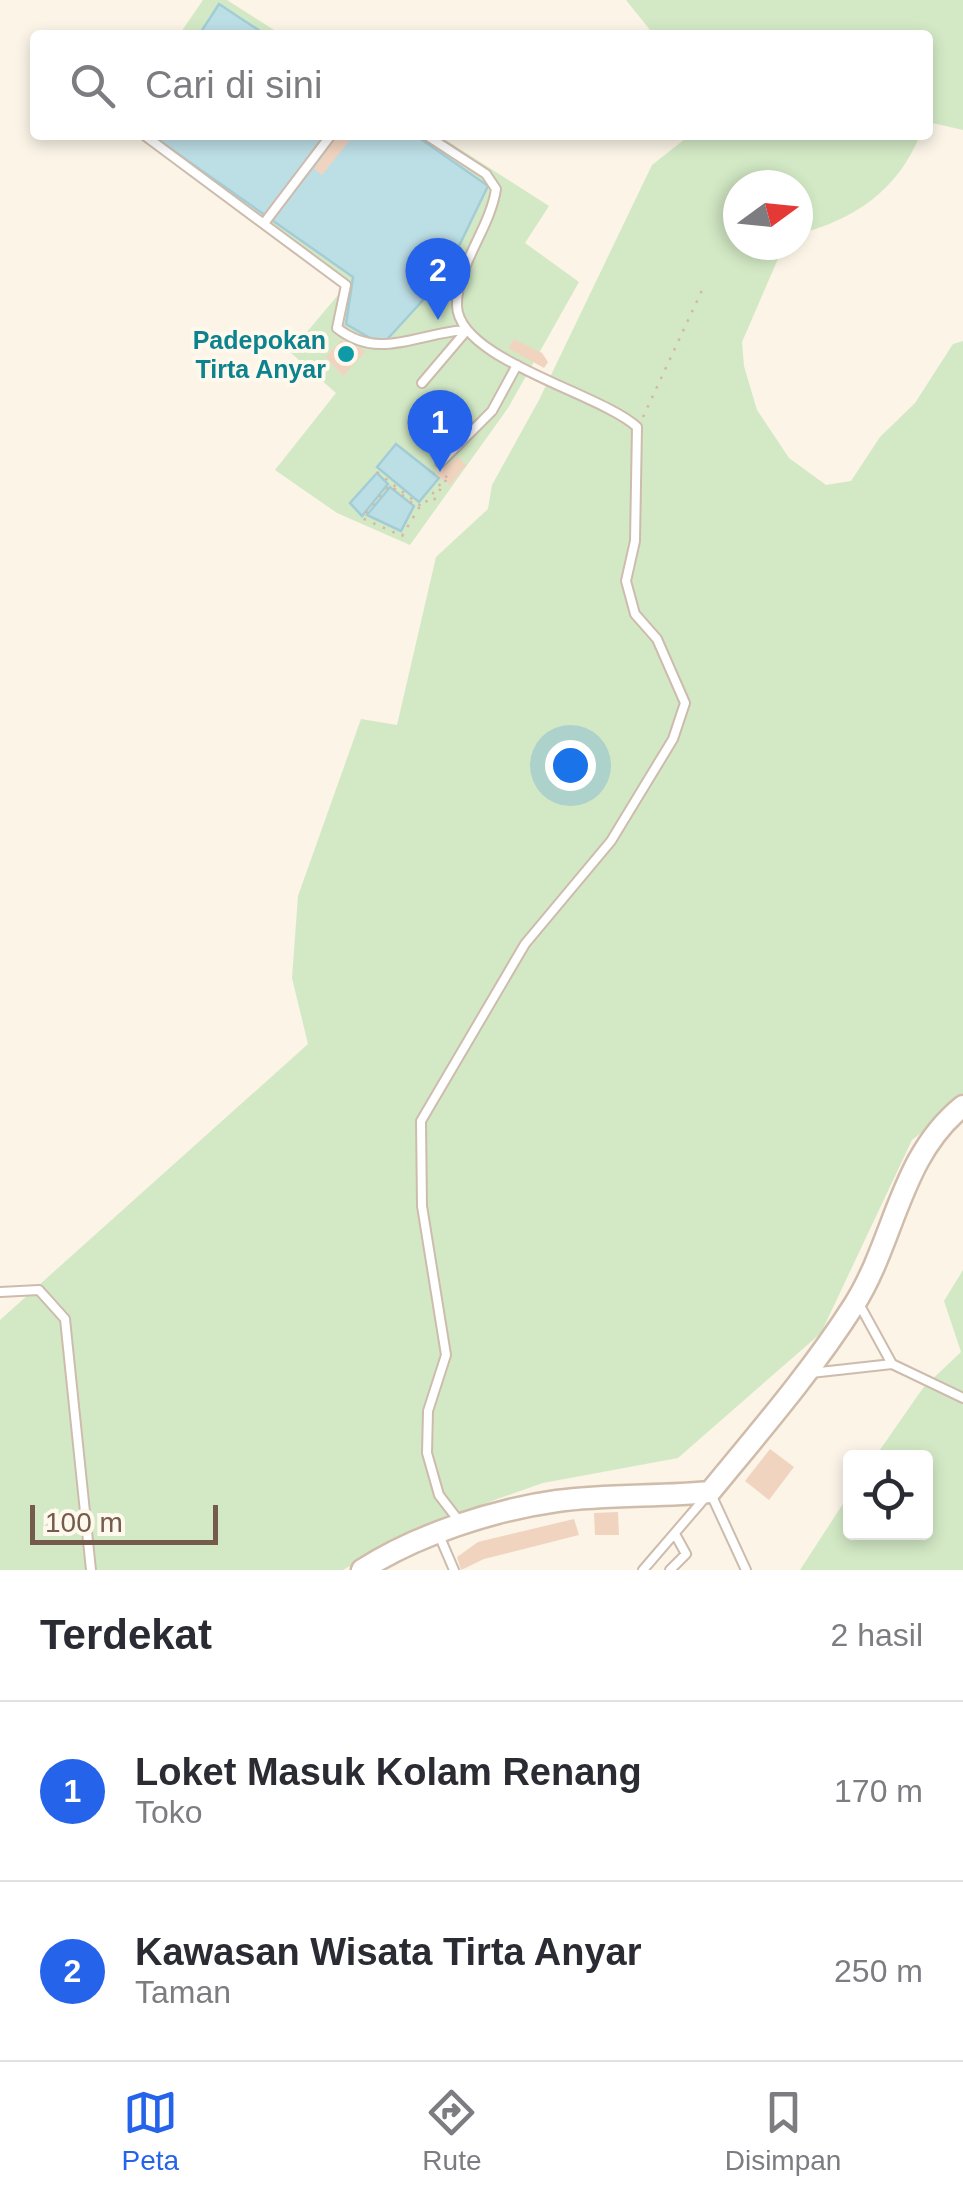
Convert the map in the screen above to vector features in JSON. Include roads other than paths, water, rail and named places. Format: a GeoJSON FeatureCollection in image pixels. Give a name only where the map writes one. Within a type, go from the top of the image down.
{"type":"FeatureCollection","features":[{"type":"Feature","properties":{"kind":"main road"},"geometry":{"type":"LineString","coordinates":[[362,1570],[386,1555],[467,1525],[555,1502],[710,1492],[807,1374],[857,1301],[913,1170],[943,1123],[963,1106]]}},
{"type":"Feature","properties":{"kind":"lane"},"geometry":{"type":"LineString","coordinates":[[151,140],[346,286],[337,328],[367,346],[386,347],[441,331],[466,330]]}},
{"type":"Feature","properties":{"kind":"lane"},"geometry":{"type":"LineString","coordinates":[[265,222],[328,140]]}},
{"type":"Feature","properties":{"kind":"lane"},"geometry":{"type":"LineString","coordinates":[[434,140],[486,174],[496,189],[492,212],[462,282],[457,308],[466,330],[518,364],[637,426],[636,541],[626,581],[635,614],[657,638],[685,698],[682,716],[611,841],[525,944],[470,1044],[436,1091],[418,1133],[422,1206],[446,1355],[428,1411],[427,1453],[439,1496],[450,1515],[467,1525]]}},
{"type":"Feature","properties":{"kind":"lane"},"geometry":{"type":"LineString","coordinates":[[422,383],[466,330]]}},
{"type":"Feature","properties":{"kind":"lane"},"geometry":{"type":"LineString","coordinates":[[440,462],[492,411],[518,364]]}},
{"type":"Feature","properties":{"kind":"lane"},"geometry":{"type":"LineString","coordinates":[[0,1292],[39,1290],[65,1319],[91,1570]]}},
{"type":"Feature","properties":{"kind":"lane"},"geometry":{"type":"LineString","coordinates":[[857,1301],[892,1364]]}},
{"type":"Feature","properties":{"kind":"lane"},"geometry":{"type":"LineString","coordinates":[[807,1374],[892,1364],[963,1398]]}},
{"type":"Feature","properties":{"kind":"lane"},"geometry":{"type":"LineString","coordinates":[[644,1570],[710,1492],[746,1570]]}},
{"type":"Feature","properties":{"kind":"lane"},"geometry":{"type":"LineString","coordinates":[[670,1570],[686,1554],[675,1534]]}},
{"type":"Feature","properties":{"kind":"lane"},"geometry":{"type":"LineString","coordinates":[[439,1536],[454,1570]]}},
{"type":"Feature","properties":{"kind":"water"},"geometry":{"type":"Polygon","coordinates":[[[219,4],[258,30],[202,30],[219,4]]]}},
{"type":"Feature","properties":{"kind":"water"},"geometry":{"type":"Polygon","coordinates":[[[158,140],[422,140],[488,186],[444,277],[382,345],[346,324],[353,277],[158,140]]]}},
{"type":"Feature","properties":{"kind":"water"},"geometry":{"type":"Polygon","coordinates":[[[396,444],[439,478],[419,502],[377,467],[396,444]]]}},
{"type":"Feature","properties":{"kind":"water"},"geometry":{"type":"Polygon","coordinates":[[[377,473],[388,484],[362,516],[350,503],[377,473]]]}},
{"type":"Feature","properties":{"kind":"water"},"geometry":{"type":"Polygon","coordinates":[[[390,487],[414,506],[401,531],[367,515],[390,487]]]}},
{"type":"Feature","properties":{"kind":"place","name":"Kawasan Wisata Tirta Anyar"},"geometry":{"type":"Point","coordinates":[438,320]}},
{"type":"Feature","properties":{"kind":"place","name":"Padepokan Tirta Anyar"},"geometry":{"type":"Point","coordinates":[346,354]}},
{"type":"Feature","properties":{"kind":"place","name":"Loket Masuk Kolam Renang"},"geometry":{"type":"Point","coordinates":[440,472]}}]}
